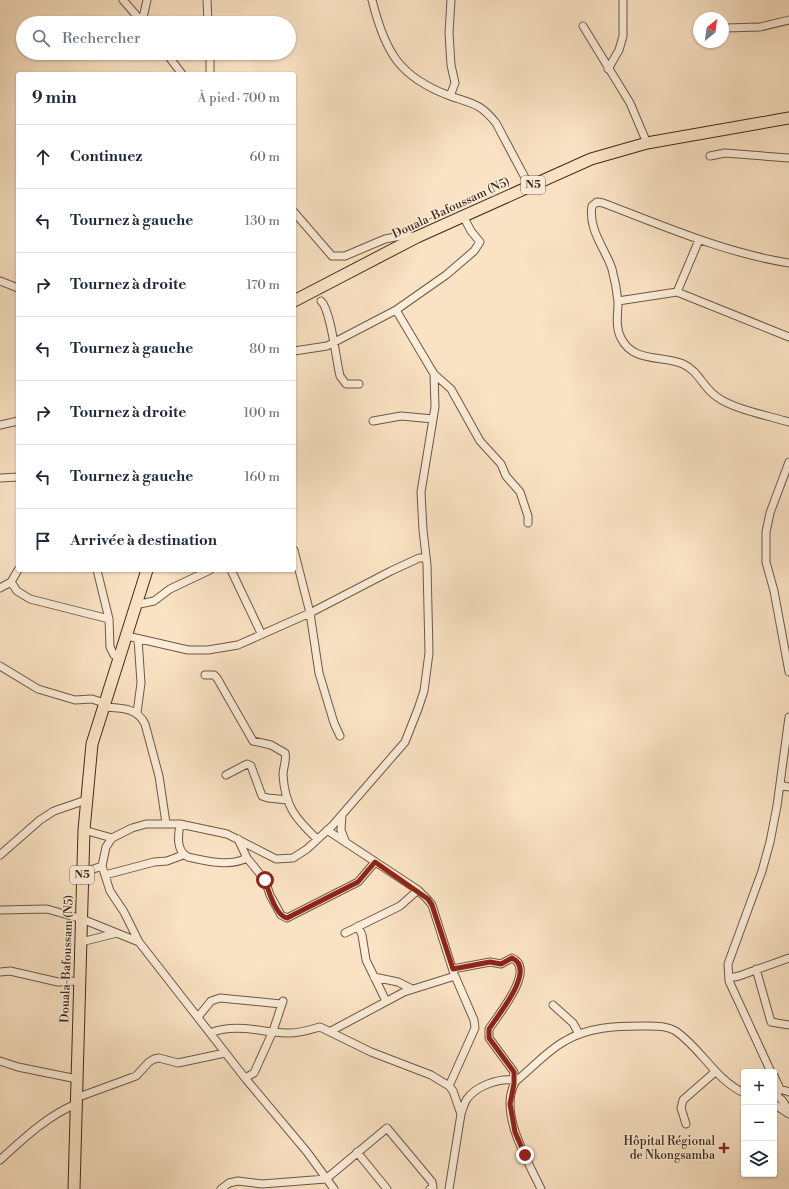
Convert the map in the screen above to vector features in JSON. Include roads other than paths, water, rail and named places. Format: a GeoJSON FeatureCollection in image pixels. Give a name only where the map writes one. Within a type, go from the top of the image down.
{"type":"FeatureCollection","features":[{"type":"Feature","properties":{"kind":"highway","name":"Douala-Bafoussam (N5)"},"geometry":{"type":"LineString","coordinates":[[296,300],[417,237],[592,159],[647,143],[789,118]]}},
{"type":"Feature","properties":{"kind":"highway","name":"Douala-Bafoussam (N5)"},"geometry":{"type":"LineString","coordinates":[[74,1189],[82,873],[86,800],[92,744],[146,572]]}},
{"type":"Feature","properties":{"kind":"street"},"geometry":{"type":"LineString","coordinates":[[123,0],[137,16]]}},
{"type":"Feature","properties":{"kind":"street"},"geometry":{"type":"LineString","coordinates":[[145,16],[148,0]]}},
{"type":"Feature","properties":{"kind":"street"},"geometry":{"type":"LineString","coordinates":[[207,0],[208,16]]}},
{"type":"Feature","properties":{"kind":"street"},"geometry":{"type":"LineString","coordinates":[[372,0],[384,38],[398,63],[411,76],[426,86],[450,96],[465,100],[489,114],[496,123],[530,187]]}},
{"type":"Feature","properties":{"kind":"street"},"geometry":{"type":"LineString","coordinates":[[450,96],[455,84],[451,66],[449,33],[451,0]]}},
{"type":"Feature","properties":{"kind":"street"},"geometry":{"type":"LineString","coordinates":[[608,69],[619,50],[623,36],[623,0]]}},
{"type":"Feature","properties":{"kind":"street"},"geometry":{"type":"LineString","coordinates":[[729,28],[760,27],[789,20]]}},
{"type":"Feature","properties":{"kind":"street"},"geometry":{"type":"LineString","coordinates":[[583,26],[636,114],[647,143]]}},
{"type":"Feature","properties":{"kind":"street"},"geometry":{"type":"LineString","coordinates":[[171,60],[180,72]]}},
{"type":"Feature","properties":{"kind":"street"},"geometry":{"type":"LineString","coordinates":[[210,60],[210,72]]}},
{"type":"Feature","properties":{"kind":"street"},"geometry":{"type":"LineString","coordinates":[[710,156],[725,152],[789,158]]}},
{"type":"Feature","properties":{"kind":"street"},"geometry":{"type":"LineString","coordinates":[[789,263],[774,261],[699,240],[603,203],[594,204],[591,212],[594,231],[611,268],[618,301],[618,330],[625,344],[636,354],[682,363],[699,375],[717,398],[789,422]]}},
{"type":"Feature","properties":{"kind":"street"},"geometry":{"type":"LineString","coordinates":[[296,214],[332,256],[345,256],[385,239],[406,235],[417,237]]}},
{"type":"Feature","properties":{"kind":"street"},"geometry":{"type":"LineString","coordinates":[[296,351],[316,349],[333,342],[396,310],[446,275],[474,251],[480,242],[471,231],[463,216]]}},
{"type":"Feature","properties":{"kind":"street"},"geometry":{"type":"LineString","coordinates":[[677,292],[699,240]]}},
{"type":"Feature","properties":{"kind":"street"},"geometry":{"type":"LineString","coordinates":[[0,281],[16,287]]}},
{"type":"Feature","properties":{"kind":"street"},"geometry":{"type":"LineString","coordinates":[[618,301],[677,292],[789,337]]}},
{"type":"Feature","properties":{"kind":"street"},"geometry":{"type":"LineString","coordinates":[[320,301],[324,304],[328,314],[343,382],[352,385],[359,384]]}},
{"type":"Feature","properties":{"kind":"street"},"geometry":{"type":"LineString","coordinates":[[396,310],[434,374],[451,389],[480,441],[501,464],[506,476],[520,492],[528,516],[528,523]]}},
{"type":"Feature","properties":{"kind":"street"},"geometry":{"type":"LineString","coordinates":[[334,1189],[307,1152],[245,1078],[139,942],[124,912],[110,891],[102,866],[106,847],[112,838],[132,828],[166,823],[180,824],[216,831],[237,839],[276,859],[285,860],[299,855],[342,815],[405,742],[424,691],[429,653],[426,558],[422,525],[421,492],[435,407],[434,374]]}},
{"type":"Feature","properties":{"kind":"street"},"geometry":{"type":"LineString","coordinates":[[373,422],[401,416],[433,419]]}},
{"type":"Feature","properties":{"kind":"street"},"geometry":{"type":"LineString","coordinates":[[0,425],[16,421]]}},
{"type":"Feature","properties":{"kind":"street"},"geometry":{"type":"LineString","coordinates":[[789,462],[770,513],[766,532],[766,562],[774,591],[789,672]]}},
{"type":"Feature","properties":{"kind":"street"},"geometry":{"type":"LineString","coordinates":[[0,478],[16,477]]}},
{"type":"Feature","properties":{"kind":"street"},"geometry":{"type":"LineString","coordinates":[[296,558],[310,613],[319,673],[340,736]]}},
{"type":"Feature","properties":{"kind":"street"},"geometry":{"type":"LineString","coordinates":[[127,636],[188,650],[208,650],[238,645],[310,613],[419,558],[426,558]]}},
{"type":"Feature","properties":{"kind":"street"},"geometry":{"type":"LineString","coordinates":[[0,588],[11,582],[17,572]]}},
{"type":"Feature","properties":{"kind":"street"},"geometry":{"type":"LineString","coordinates":[[97,572],[109,619],[110,646],[114,655],[120,658]]}},
{"type":"Feature","properties":{"kind":"street"},"geometry":{"type":"LineString","coordinates":[[135,605],[154,601],[170,589],[206,572]]}},
{"type":"Feature","properties":{"kind":"street"},"geometry":{"type":"LineString","coordinates":[[232,572],[261,634]]}},
{"type":"Feature","properties":{"kind":"street"},"geometry":{"type":"LineString","coordinates":[[11,582],[17,591],[30,599],[109,619]]}},
{"type":"Feature","properties":{"kind":"street"},"geometry":{"type":"LineString","coordinates":[[137,713],[141,683],[138,639]]}},
{"type":"Feature","properties":{"kind":"street"},"geometry":{"type":"LineString","coordinates":[[0,666],[38,689],[75,700],[92,699],[104,705],[127,709],[141,716],[145,724],[159,776],[166,823]]}},
{"type":"Feature","properties":{"kind":"street"},"geometry":{"type":"LineString","coordinates":[[205,675],[214,675],[217,678],[252,741],[271,745],[285,753],[283,776],[288,800],[294,816],[317,839]]}},
{"type":"Feature","properties":{"kind":"street"},"geometry":{"type":"LineString","coordinates":[[770,1069],[729,978],[728,964],[730,955],[762,871],[770,842],[780,785],[789,717]]}},
{"type":"Feature","properties":{"kind":"street"},"geometry":{"type":"LineString","coordinates":[[226,775],[243,764],[247,764],[251,766],[262,796],[288,800]]}},
{"type":"Feature","properties":{"kind":"street"},"geometry":{"type":"LineString","coordinates":[[780,785],[789,787]]}},
{"type":"Feature","properties":{"kind":"street"},"geometry":{"type":"LineString","coordinates":[[0,855],[54,811],[86,800]]}},
{"type":"Feature","properties":{"kind":"street"},"geometry":{"type":"LineString","coordinates":[[342,815],[341,830],[346,843]]}},
{"type":"Feature","properties":{"kind":"street"},"geometry":{"type":"LineString","coordinates":[[180,824],[178,843],[183,855]]}},
{"type":"Feature","properties":{"kind":"street"},"geometry":{"type":"LineString","coordinates":[[84,830],[112,838]]}},
{"type":"Feature","properties":{"kind":"street"},"geometry":{"type":"LineString","coordinates":[[327,830],[418,890],[432,905],[454,973],[474,1020],[475,1028],[448,1086]]}},
{"type":"Feature","properties":{"kind":"street"},"geometry":{"type":"LineString","coordinates":[[237,839],[247,858],[265,880],[270,895],[281,916],[287,918],[358,882],[375,862]]}},
{"type":"Feature","properties":{"kind":"street"},"geometry":{"type":"LineString","coordinates":[[105,875],[154,862],[167,861],[183,855],[194,859],[228,863],[238,862],[247,858]]}},
{"type":"Feature","properties":{"kind":"street"},"geometry":{"type":"LineString","coordinates":[[82,873],[102,866]]}},
{"type":"Feature","properties":{"kind":"street"},"geometry":{"type":"LineString","coordinates":[[345,932],[406,902],[418,890]]}},
{"type":"Feature","properties":{"kind":"street"},"geometry":{"type":"LineString","coordinates":[[0,910],[47,909],[82,919],[139,942]]}},
{"type":"Feature","properties":{"kind":"street"},"geometry":{"type":"LineString","coordinates":[[358,926],[362,935],[363,954],[386,1001]]}},
{"type":"Feature","properties":{"kind":"street"},"geometry":{"type":"LineString","coordinates":[[81,942],[117,933]]}},
{"type":"Feature","properties":{"kind":"street"},"geometry":{"type":"LineString","coordinates":[[331,1032],[386,1001],[412,989],[454,973],[490,962],[501,964],[512,958],[516,961],[521,972],[519,982],[489,1029],[488,1033],[489,1038],[514,1072],[514,1082],[510,1104],[515,1132],[541,1189]]}},
{"type":"Feature","properties":{"kind":"street"},"geometry":{"type":"LineString","coordinates":[[729,978],[739,976],[789,958]]}},
{"type":"Feature","properties":{"kind":"street"},"geometry":{"type":"LineString","coordinates":[[756,969],[771,1022],[789,1025]]}},
{"type":"Feature","properties":{"kind":"street"},"geometry":{"type":"LineString","coordinates":[[0,972],[10,971],[58,982],[80,981]]}},
{"type":"Feature","properties":{"kind":"street"},"geometry":{"type":"LineString","coordinates":[[374,977],[398,982],[412,989]]}},
{"type":"Feature","properties":{"kind":"street"},"geometry":{"type":"LineString","coordinates":[[198,1017],[211,1001],[220,998],[282,1002],[273,1031],[254,1073],[245,1078]]}},
{"type":"Feature","properties":{"kind":"street"},"geometry":{"type":"LineString","coordinates":[[553,1005],[572,1023],[578,1034]]}},
{"type":"Feature","properties":{"kind":"street"},"geometry":{"type":"LineString","coordinates":[[514,1082],[565,1041],[578,1034],[617,1026],[652,1026],[665,1028],[676,1032],[713,1069],[731,1085],[741,1091]]}},
{"type":"Feature","properties":{"kind":"street"},"geometry":{"type":"LineString","coordinates":[[210,1033],[222,1028],[236,1027],[296,1033],[320,1027],[371,1052],[431,1075],[453,1091],[461,1114]]}},
{"type":"Feature","properties":{"kind":"street"},"geometry":{"type":"LineString","coordinates":[[0,1160],[28,1134],[56,1113],[76,1101],[136,1076],[149,1062],[154,1059],[160,1058],[178,1063],[225,1052]]}},
{"type":"Feature","properties":{"kind":"street"},"geometry":{"type":"LineString","coordinates":[[0,1061],[18,1067],[77,1079]]}},
{"type":"Feature","properties":{"kind":"street"},"geometry":{"type":"LineString","coordinates":[[686,1124],[682,1108],[683,1100],[715,1072],[713,1069]]}},
{"type":"Feature","properties":{"kind":"street"},"geometry":{"type":"LineString","coordinates":[[449,1189],[461,1114],[466,1100],[478,1089],[507,1079],[514,1082]]}},
{"type":"Feature","properties":{"kind":"street"},"geometry":{"type":"LineString","coordinates":[[777,1095],[789,1092]]}},
{"type":"Feature","properties":{"kind":"street"},"geometry":{"type":"LineString","coordinates":[[777,1095],[789,1099]]}},
{"type":"Feature","properties":{"kind":"street"},"geometry":{"type":"LineString","coordinates":[[777,1095],[789,1110]]}},
{"type":"Feature","properties":{"kind":"street"},"geometry":{"type":"LineString","coordinates":[[776,1105],[789,1114]]}},
{"type":"Feature","properties":{"kind":"street"},"geometry":{"type":"LineString","coordinates":[[221,1189],[229,1183],[238,1181],[262,1184],[326,1179],[387,1128],[432,1182],[433,1186],[430,1189]]}},
{"type":"Feature","properties":{"kind":"street"},"geometry":{"type":"LineString","coordinates":[[357,1152],[387,1189]]}},
{"type":"Feature","properties":{"kind":"place","name":"Hôpital Régional de Nkongsamba"},"geometry":{"type":"Point","coordinates":[724,1148]}}]}
